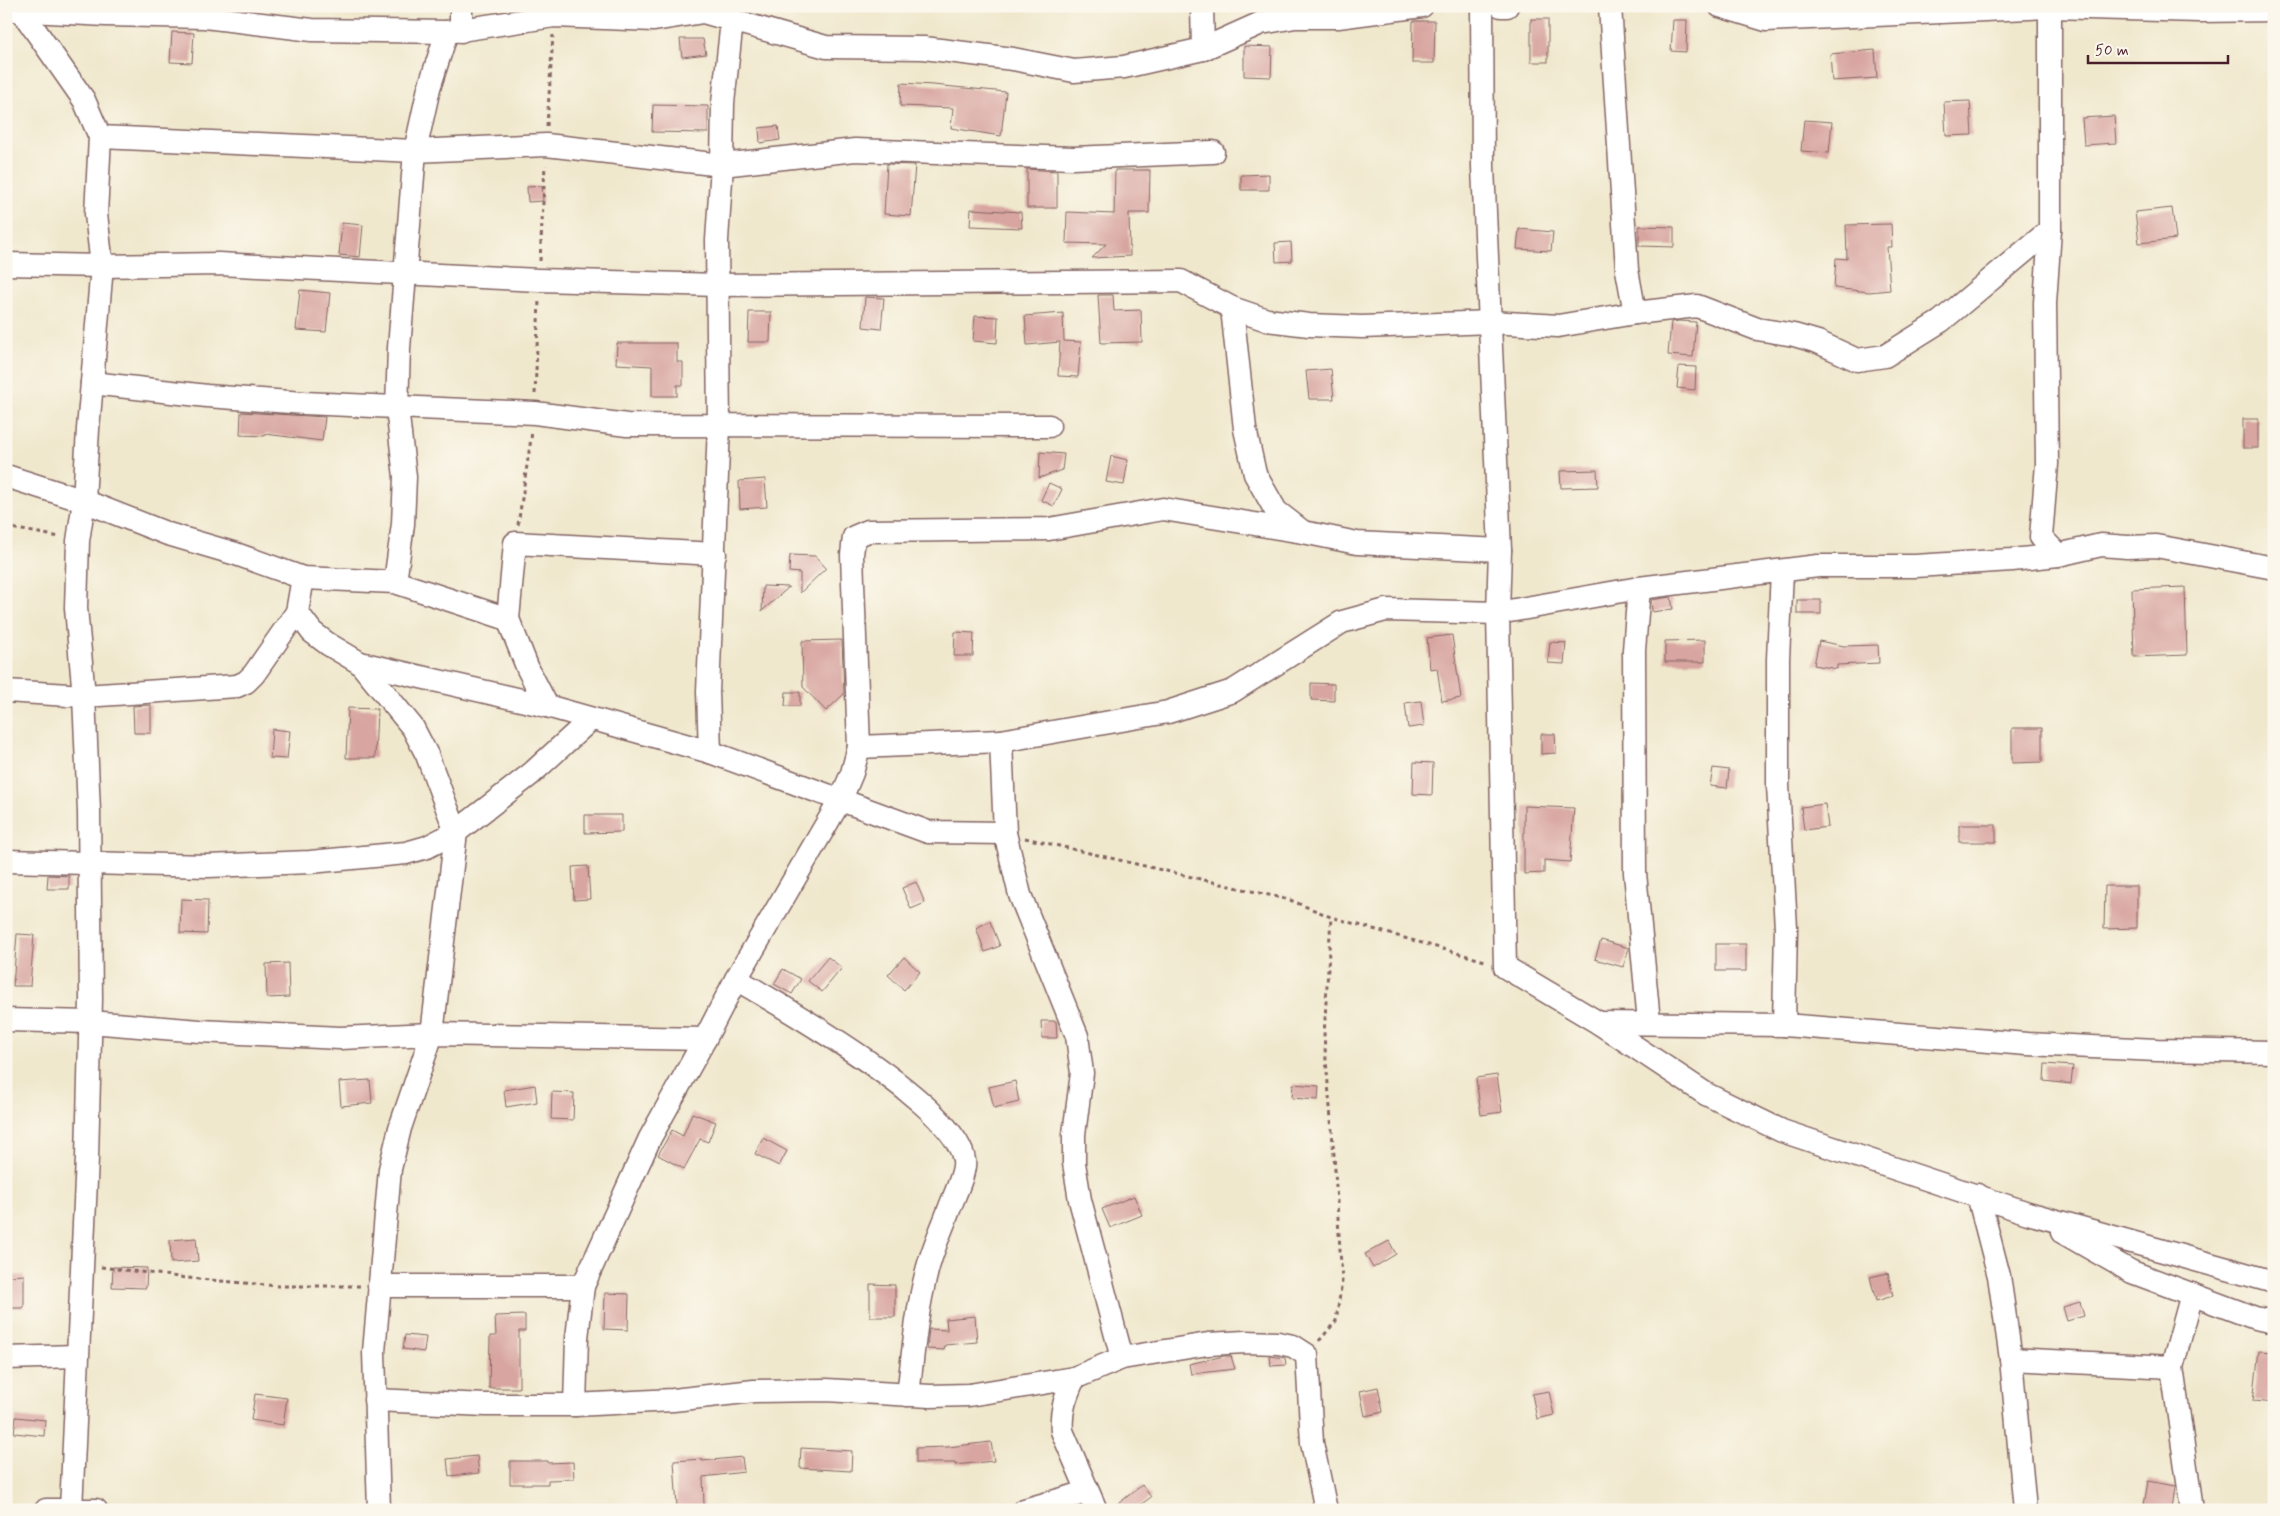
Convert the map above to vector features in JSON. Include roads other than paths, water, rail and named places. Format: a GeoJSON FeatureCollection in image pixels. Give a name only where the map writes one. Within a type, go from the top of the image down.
{"type":"FeatureCollection","features":[{"type":"Feature","properties":{"kind":"street"},"geometry":{"type":"LineString","coordinates":[[395,582],[403,524],[405,477],[397,408],[404,273],[414,151],[429,88],[454,32],[461,6]]}},
{"type":"Feature","properties":{"kind":"street"},"geometry":{"type":"LineString","coordinates":[[1202,6],[1204,48]]}},
{"type":"Feature","properties":{"kind":"street"},"geometry":{"type":"LineString","coordinates":[[18,9],[106,15],[205,11],[312,30],[454,32],[554,16],[593,12],[654,20],[703,12],[826,47],[924,48],[1013,59],[1074,71],[1124,67],[1204,48],[1261,23],[1295,17],[1338,17],[1422,6]]}},
{"type":"Feature","properties":{"kind":"street"},"geometry":{"type":"LineString","coordinates":[[1482,6],[1483,168],[1500,550],[1498,613],[1505,967],[1599,1023],[1706,1094],[1782,1131],[2028,1213],[2274,1282]]}},
{"type":"Feature","properties":{"kind":"street"},"geometry":{"type":"LineString","coordinates":[[1501,6],[1507,6]]}},
{"type":"Feature","properties":{"kind":"street"},"geometry":{"type":"LineString","coordinates":[[1610,6],[1627,270],[1635,313]]}},
{"type":"Feature","properties":{"kind":"street"},"geometry":{"type":"LineString","coordinates":[[1720,6],[1766,13],[2050,6],[2199,11],[2274,10]]}},
{"type":"Feature","properties":{"kind":"street"},"geometry":{"type":"LineString","coordinates":[[2050,6],[2050,230],[2045,304],[2047,464],[2042,537],[2058,555]]}},
{"type":"Feature","properties":{"kind":"street"},"geometry":{"type":"LineString","coordinates":[[18,9],[84,100],[100,137],[96,214],[102,266],[84,501],[78,541],[76,608],[84,696],[90,864],[90,1022],[87,1158],[80,1264],[71,1509]]}},
{"type":"Feature","properties":{"kind":"street"},"geometry":{"type":"LineString","coordinates":[[710,752],[708,692],[719,426],[718,240],[723,103],[732,21]]}},
{"type":"Feature","properties":{"kind":"street"},"geometry":{"type":"LineString","coordinates":[[100,137],[414,151],[546,145],[722,164],[856,150],[1073,158],[1212,152]]}},
{"type":"Feature","properties":{"kind":"street"},"geometry":{"type":"LineString","coordinates":[[6,264],[102,266],[219,264],[539,280],[718,285],[1181,280],[1232,308],[1267,320],[1309,325],[1362,327],[1491,322],[1558,326],[1635,313],[1697,306],[1757,329],[1794,335],[1818,342],[1857,360],[1885,356],[1941,321],[2050,230]]}},
{"type":"Feature","properties":{"kind":"street"},"geometry":{"type":"LineString","coordinates":[[1232,308],[1244,428],[1256,474],[1276,511],[1303,532]]}},
{"type":"Feature","properties":{"kind":"street"},"geometry":{"type":"LineString","coordinates":[[92,383],[206,396],[397,408],[535,414],[627,425],[891,424],[1049,426]]}},
{"type":"Feature","properties":{"kind":"street"},"geometry":{"type":"LineString","coordinates":[[6,476],[84,501],[168,534],[236,554],[303,578],[395,582],[508,619]]}},
{"type":"Feature","properties":{"kind":"street"},"geometry":{"type":"LineString","coordinates":[[575,1405],[577,1338],[583,1286],[638,1161],[736,979],[841,799],[852,773],[859,747],[852,555],[854,537],[868,531],[1049,529],[1163,509],[1303,532],[1357,543],[1500,550]]}},
{"type":"Feature","properties":{"kind":"street"},"geometry":{"type":"LineString","coordinates":[[2012,560],[2042,537]]}},
{"type":"Feature","properties":{"kind":"street"},"geometry":{"type":"LineString","coordinates":[[547,706],[528,669],[508,619],[515,543],[715,554]]}},
{"type":"Feature","properties":{"kind":"street"},"geometry":{"type":"LineString","coordinates":[[859,747],[1001,741],[1168,712],[1233,691],[1342,622],[1386,610],[1498,613],[1639,588],[1782,570],[1818,566],[1915,566],[2012,560],[2058,555],[2101,545],[2127,547],[2156,546],[2274,568]]}},
{"type":"Feature","properties":{"kind":"street"},"geometry":{"type":"LineString","coordinates":[[1782,570],[1778,659],[1778,785],[1786,928],[1784,1025]]}},
{"type":"Feature","properties":{"kind":"street"},"geometry":{"type":"LineString","coordinates":[[6,691],[84,696],[237,686],[246,682],[254,674],[297,612],[303,578]]}},
{"type":"Feature","properties":{"kind":"street"},"geometry":{"type":"LineString","coordinates":[[1639,588],[1634,650],[1635,873],[1649,1022]]}},
{"type":"Feature","properties":{"kind":"street"},"geometry":{"type":"LineString","coordinates":[[297,612],[312,632],[360,663],[547,706],[590,720],[710,752],[928,832],[1005,833]]}},
{"type":"Feature","properties":{"kind":"street"},"geometry":{"type":"LineString","coordinates":[[360,663],[413,728],[427,755],[456,832],[432,1034],[400,1128],[390,1169],[374,1352],[380,1510]]}},
{"type":"Feature","properties":{"kind":"street"},"geometry":{"type":"LineString","coordinates":[[6,862],[208,866],[310,862],[406,853],[427,847],[456,832],[530,774],[590,720]]}},
{"type":"Feature","properties":{"kind":"street"},"geometry":{"type":"LineString","coordinates":[[1001,741],[1005,833],[1020,895],[1077,1036],[1082,1072],[1074,1134],[1074,1163],[1080,1200],[1122,1358]]}},
{"type":"Feature","properties":{"kind":"street"},"geometry":{"type":"LineString","coordinates":[[736,979],[828,1033],[915,1097],[936,1115],[954,1138],[964,1160],[961,1178],[926,1273],[908,1395]]}},
{"type":"Feature","properties":{"kind":"street"},"geometry":{"type":"LineString","coordinates":[[6,1020],[90,1022],[200,1031],[340,1038],[432,1034],[705,1039]]}},
{"type":"Feature","properties":{"kind":"street"},"geometry":{"type":"LineString","coordinates":[[1599,1023],[1649,1022],[1784,1025],[2027,1044],[2157,1050],[2274,1052]]}},
{"type":"Feature","properties":{"kind":"street"},"geometry":{"type":"LineString","coordinates":[[1978,1196],[1999,1276],[2010,1358],[2025,1510]]}},
{"type":"Feature","properties":{"kind":"street"},"geometry":{"type":"LineString","coordinates":[[2028,1213],[2132,1272],[2255,1318],[2274,1322]]}},
{"type":"Feature","properties":{"kind":"street"},"geometry":{"type":"LineString","coordinates":[[379,1286],[583,1286]]}},
{"type":"Feature","properties":{"kind":"street"},"geometry":{"type":"LineString","coordinates":[[2192,1294],[2172,1367],[2192,1510]]}},
{"type":"Feature","properties":{"kind":"street"},"geometry":{"type":"LineString","coordinates":[[376,1400],[486,1405],[575,1405],[673,1400],[754,1391],[826,1390],[908,1395],[969,1395],[1074,1378],[1122,1358],[1208,1344],[1245,1342],[1293,1346],[1307,1355],[1312,1444],[1326,1510]]}},
{"type":"Feature","properties":{"kind":"street"},"geometry":{"type":"LineString","coordinates":[[6,1358],[77,1356]]}},
{"type":"Feature","properties":{"kind":"street"},"geometry":{"type":"LineString","coordinates":[[2010,1358],[2172,1367]]}},
{"type":"Feature","properties":{"kind":"street"},"geometry":{"type":"LineString","coordinates":[[1024,1510],[1091,1501],[1062,1431],[1060,1418],[1064,1400],[1074,1378]]}},
{"type":"Feature","properties":{"kind":"street"},"geometry":{"type":"LineString","coordinates":[[46,1510],[96,1510]]}}]}
